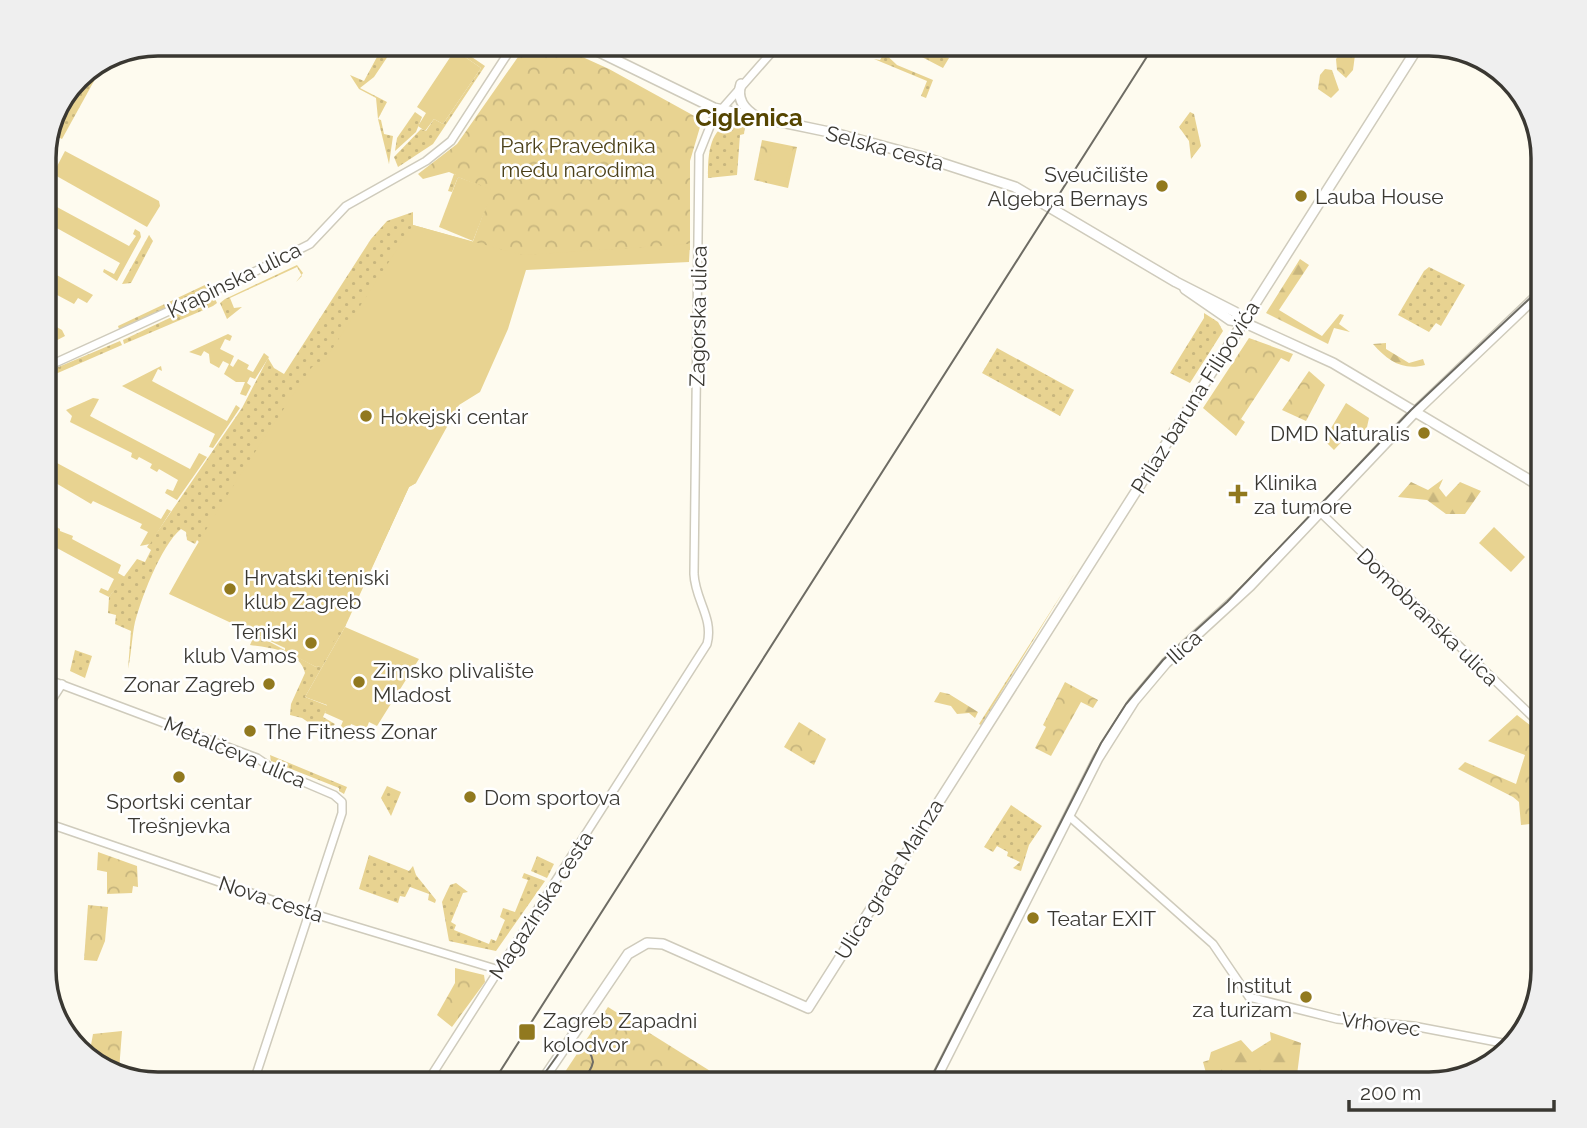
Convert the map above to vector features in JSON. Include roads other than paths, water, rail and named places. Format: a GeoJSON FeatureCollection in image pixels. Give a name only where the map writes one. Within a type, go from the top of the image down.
{"type":"FeatureCollection","features":[{"type":"Feature","properties":{"kind":"main road","name":"Selska cesta"},"geometry":{"type":"LineString","coordinates":[[608,56],[720,110],[834,133],[1002,182],[1023,191],[1176,282],[1235,312],[1243,322],[1333,363],[1531,481]]}},
{"type":"Feature","properties":{"kind":"main road","name":"Prilaz baruna Filipovića"},"geometry":{"type":"LineString","coordinates":[[971,751],[1412,56]]}},
{"type":"Feature","properties":{"kind":"main road"},"geometry":{"type":"LineString","coordinates":[[741,84],[739,93],[742,104],[762,120]]}},
{"type":"Feature","properties":{"kind":"main road","name":"Ilica"},"geometry":{"type":"LineString","coordinates":[[939,1072],[1106,744],[1144,688],[1172,657],[1237,599],[1415,412],[1531,301]]}},
{"type":"Feature","properties":{"kind":"main road","name":"Ulica grada Mainza"},"geometry":{"type":"LineString","coordinates":[[548,1072],[628,954],[651,942],[663,944],[808,1008],[971,751]]}},
{"type":"Feature","properties":{"kind":"street","name":"Krapinska ulica"},"geometry":{"type":"LineString","coordinates":[[56,363],[310,244],[346,206],[426,161],[451,141],[506,56]]}},
{"type":"Feature","properties":{"kind":"street","name":"Zagorska ulica"},"geometry":{"type":"LineString","coordinates":[[707,615],[696,592],[694,574],[699,163],[706,131],[741,84],[768,56]]}},
{"type":"Feature","properties":{"kind":"street","name":"Domobranska ulica"},"geometry":{"type":"LineString","coordinates":[[1321,513],[1531,710]]}},
{"type":"Feature","properties":{"kind":"street","name":"Magazinska cesta"},"geometry":{"type":"LineString","coordinates":[[434,1072],[705,648],[709,633],[707,615]]}},
{"type":"Feature","properties":{"kind":"street","name":"Metalčeva ulica"},"geometry":{"type":"LineString","coordinates":[[56,682],[257,758],[273,769],[340,799],[342,813],[310,913]]}},
{"type":"Feature","properties":{"kind":"street"},"geometry":{"type":"LineString","coordinates":[[56,693],[62,684]]}},
{"type":"Feature","properties":{"kind":"street","name":"Vrhovec"},"geometry":{"type":"LineString","coordinates":[[1070,817],[1213,944],[1249,998],[1337,1019],[1413,1026],[1500,1043]]}},
{"type":"Feature","properties":{"kind":"street","name":"Nova cesta"},"geometry":{"type":"LineString","coordinates":[[56,826],[310,913],[499,970]]}},
{"type":"Feature","properties":{"kind":"street"},"geometry":{"type":"LineString","coordinates":[[257,1072],[310,913]]}},
{"type":"Feature","properties":{"kind":"tram line"},"geometry":{"type":"LineString","coordinates":[[934,1072],[1101,743],[1126,704],[1163,660],[1227,602],[1411,410],[1531,297]]}},
{"type":"Feature","properties":{"kind":"tram line"},"geometry":{"type":"LineString","coordinates":[[546,1072],[564,1046],[574,1043],[583,1045],[592,1056],[593,1062],[588,1072]]}},
{"type":"Feature","properties":{"kind":"railway"},"geometry":{"type":"LineString","coordinates":[[500,1072],[1147,56]]}},
{"type":"Feature","properties":{"kind":"place","name":"Sveučilište Algebra Bernays"},"geometry":{"type":"Point","coordinates":[1162,186]}},
{"type":"Feature","properties":{"kind":"place","name":"Lauba House"},"geometry":{"type":"Point","coordinates":[1301,196]}},
{"type":"Feature","properties":{"kind":"place","name":"Hokejski centar"},"geometry":{"type":"Point","coordinates":[366,416]}},
{"type":"Feature","properties":{"kind":"place","name":"DMD Naturalis"},"geometry":{"type":"Point","coordinates":[1424,433]}},
{"type":"Feature","properties":{"kind":"place","name":"Klinika za tumore"},"geometry":{"type":"Point","coordinates":[1238,494]}},
{"type":"Feature","properties":{"kind":"place","name":"Hrvatski teniski klub Zagreb"},"geometry":{"type":"Point","coordinates":[230,589]}},
{"type":"Feature","properties":{"kind":"place","name":"Teniski klub Vamos"},"geometry":{"type":"Point","coordinates":[311,643]}},
{"type":"Feature","properties":{"kind":"place","name":"Zimsko plivalište Mladost"},"geometry":{"type":"Point","coordinates":[359,682]}},
{"type":"Feature","properties":{"kind":"place","name":"Zonar Zagreb"},"geometry":{"type":"Point","coordinates":[269,684]}},
{"type":"Feature","properties":{"kind":"place","name":"The Fitness Zonar"},"geometry":{"type":"Point","coordinates":[250,731]}},
{"type":"Feature","properties":{"kind":"place","name":"Sportski centar Trešnjevka"},"geometry":{"type":"Point","coordinates":[179,777]}},
{"type":"Feature","properties":{"kind":"place","name":"Dom sportova"},"geometry":{"type":"Point","coordinates":[470,797]}},
{"type":"Feature","properties":{"kind":"place","name":"Teatar EXIT"},"geometry":{"type":"Point","coordinates":[1033,918]}},
{"type":"Feature","properties":{"kind":"place","name":"Institut za turizam"},"geometry":{"type":"Point","coordinates":[1306,997]}},
{"type":"Feature","properties":{"kind":"place","name":"Zagreb Zapadni kolodvor"},"geometry":{"type":"Point","coordinates":[527,1032]}},
{"type":"Feature","properties":{"kind":"district","name":"Ciglenica"},"geometry":{"type":"Point","coordinates":[749,117]}},
{"type":"Feature","properties":{"kind":"park label","name":"Park Pravednika među narodima"},"geometry":{"type":"Point","coordinates":[578,157]}}]}
